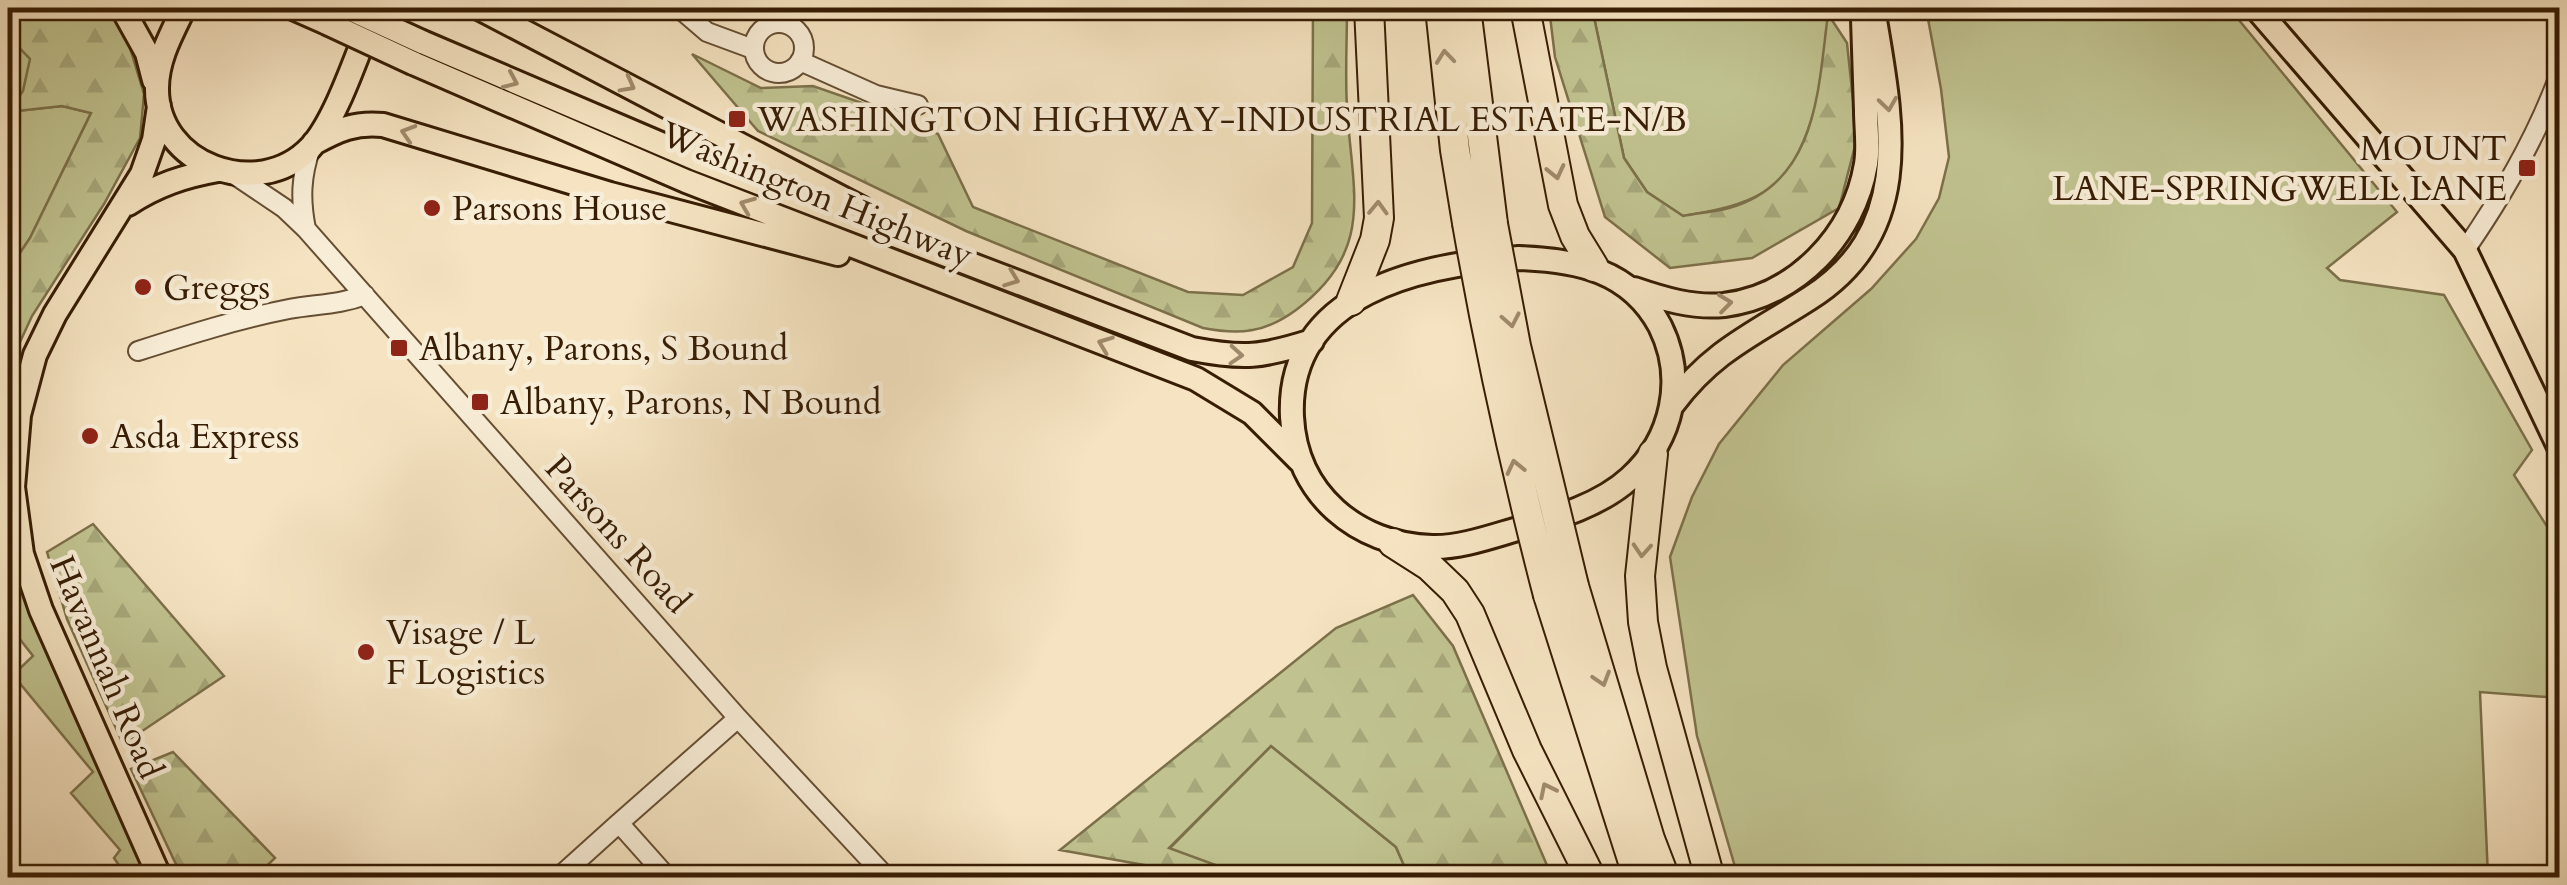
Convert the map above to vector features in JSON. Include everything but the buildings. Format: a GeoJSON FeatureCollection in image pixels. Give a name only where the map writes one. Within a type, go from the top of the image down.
{"type":"FeatureCollection","features":[{"type":"Feature","properties":{"kind":"highway"},"geometry":{"type":"LineString","coordinates":[[1350,301],[1375,240],[1378,218],[1369,8]]}},
{"type":"Feature","properties":{"kind":"highway"},"geometry":{"type":"LineString","coordinates":[[1440,8],[1455,150],[1480,224],[1528,398],[1561,591],[1638,878]]}},
{"type":"Feature","properties":{"kind":"highway"},"geometry":{"type":"LineString","coordinates":[[1466,8],[1480,224]]}},
{"type":"Feature","properties":{"kind":"highway"},"geometry":{"type":"LineString","coordinates":[[1524,8],[1563,205],[1575,236],[1594,267]]}},
{"type":"Feature","properties":{"kind":"highway"},"geometry":{"type":"LineString","coordinates":[[1652,454],[1640,576],[1643,622],[1710,878]]}},
{"type":"Feature","properties":{"kind":"highway"},"geometry":{"type":"LineString","coordinates":[[1393,543],[1429,566],[1455,591],[1470,614],[1527,750],[1591,878]]}},
{"type":"Feature","properties":{"kind":"highway"},"geometry":{"type":"LineString","coordinates":[[1561,591],[1665,878]]}},
{"type":"Feature","properties":{"kind":"main road"},"geometry":{"type":"LineString","coordinates":[[122,8],[147,53],[167,127],[180,146],[197,160],[225,172]]}},
{"type":"Feature","properties":{"kind":"main road","name":"Havannah Road"},"geometry":{"type":"LineString","coordinates":[[160,878],[41,610],[22,554],[13,487],[14,414],[55,314],[142,174],[154,140],[164,50],[184,8]]}},
{"type":"Feature","properties":{"kind":"main road","name":"Washington Highway"},"geometry":{"type":"LineString","coordinates":[[293,8],[1192,349],[1231,357],[1264,356],[1312,341]]}},
{"type":"Feature","properties":{"kind":"main road","name":"Washington Highway"},"geometry":{"type":"LineString","coordinates":[[348,8],[417,52],[569,132],[1196,379],[1252,413],[1302,463]]}},
{"type":"Feature","properties":{"kind":"main road"},"geometry":{"type":"LineString","coordinates":[[312,145],[330,115],[376,8]]}},
{"type":"Feature","properties":{"kind":"main road"},"geometry":{"type":"LineString","coordinates":[[479,8],[948,254]]}},
{"type":"Feature","properties":{"kind":"main road"},"geometry":{"type":"LineString","coordinates":[[1630,288],[1652,312],[1667,340],[1674,372],[1673,404],[1665,430],[1652,454],[1628,480],[1550,519],[1502,534],[1436,547],[1393,543],[1369,535],[1338,514],[1313,485],[1294,439],[1293,401],[1301,364],[1312,341],[1330,319],[1350,301],[1387,282],[1430,268],[1474,260],[1563,260],[1594,267],[1630,288],[1690,304],[1722,305],[1756,298],[1820,257],[1845,226],[1860,194],[1868,159],[1862,8]]}},
{"type":"Feature","properties":{"kind":"main road"},"geometry":{"type":"LineString","coordinates":[[1673,404],[1708,362],[1832,282],[1851,263],[1880,216],[1890,179],[1892,146],[1873,8]]}},
{"type":"Feature","properties":{"kind":"main road"},"geometry":{"type":"LineString","coordinates":[[2256,8],[2464,250],[2560,449]]}},
{"type":"Feature","properties":{"kind":"main road","name":"Havannah Road"},"geometry":{"type":"LineString","coordinates":[[125,206],[153,188],[184,176],[255,174],[277,169],[340,128],[364,123],[382,125],[610,194],[936,279]]}},
{"type":"Feature","properties":{"kind":"street"},"geometry":{"type":"LineString","coordinates":[[679,8],[707,32],[753,49]]}},
{"type":"Feature","properties":{"kind":"street"},"geometry":{"type":"LineString","coordinates":[[774,8],[753,49],[758,64],[775,74],[789,72],[800,61],[804,45],[796,30],[794,8]]}},
{"type":"Feature","properties":{"kind":"street"},"geometry":{"type":"LineString","coordinates":[[762,29],[779,23],[796,30]]}},
{"type":"Feature","properties":{"kind":"street"},"geometry":{"type":"LineString","coordinates":[[800,61],[876,95],[918,105]]}},
{"type":"Feature","properties":{"kind":"street"},"geometry":{"type":"LineString","coordinates":[[2464,250],[2554,108],[2560,73]]}},
{"type":"Feature","properties":{"kind":"street"},"geometry":{"type":"LineString","coordinates":[[306,229],[300,200],[303,170],[312,145]]}},
{"type":"Feature","properties":{"kind":"street","name":"Parsons Road"},"geometry":{"type":"LineString","coordinates":[[225,172],[284,208],[306,229],[738,718],[887,878]]}},
{"type":"Feature","properties":{"kind":"street"},"geometry":{"type":"LineString","coordinates":[[138,351],[226,324],[292,308],[343,304],[365,295]]}},
{"type":"Feature","properties":{"kind":"street"},"geometry":{"type":"LineString","coordinates":[[558,878],[738,718]]}},
{"type":"Feature","properties":{"kind":"street"},"geometry":{"type":"LineString","coordinates":[[619,823],[668,878]]}},
{"type":"Feature","properties":{"kind":"green space"},"geometry":{"type":"Polygon","coordinates":[[[8,8],[108,8],[123,25],[144,94],[140,138],[104,204],[32,316],[8,368],[8,271],[30,238],[91,113],[62,106],[8,112],[23,91],[30,59],[8,36],[8,8]]]}},
{"type":"Feature","properties":{"kind":"green space"},"geometry":{"type":"Polygon","coordinates":[[[1313,8],[1347,8],[1346,95],[1354,193],[1349,242],[1321,288],[1296,310],[1273,324],[1240,331],[1203,328],[966,231],[758,131],[692,54],[761,88],[813,86],[938,134],[973,207],[1188,292],[1243,295],[1293,267],[1312,223],[1313,8]]]}},
{"type":"Feature","properties":{"kind":"green space"},"geometry":{"type":"Polygon","coordinates":[[[1549,8],[1592,8],[1624,158],[1647,192],[1683,216],[1729,208],[1758,196],[1781,178],[1808,130],[1816,102],[1828,14],[1847,43],[1857,138],[1839,208],[1752,258],[1670,268],[1605,217],[1555,57],[1549,8]]]}},
{"type":"Feature","properties":{"kind":"green space"},"geometry":{"type":"Polygon","coordinates":[[[1592,8],[1828,8],[1815,109],[1795,159],[1781,178],[1745,201],[1683,216],[1647,192],[1624,158],[1592,8]]]}},
{"type":"Feature","properties":{"kind":"green space"},"geometry":{"type":"Polygon","coordinates":[[[1926,8],[2229,8],[2397,212],[2327,268],[2340,280],[2444,295],[2532,450],[2514,475],[2559,545],[2559,698],[2480,692],[2488,877],[1738,877],[1697,736],[1670,557],[1692,497],[1719,444],[1783,365],[1871,289],[1916,239],[1939,198],[1949,157],[1926,8]]]}},
{"type":"Feature","properties":{"kind":"green space"},"geometry":{"type":"Polygon","coordinates":[[[8,36],[31,59],[23,91],[8,108],[8,36]]]}},
{"type":"Feature","properties":{"kind":"green space"},"geometry":{"type":"Polygon","coordinates":[[[62,106],[91,113],[30,238],[8,271],[8,112],[62,106]]]}},
{"type":"Feature","properties":{"kind":"green space"},"geometry":{"type":"Polygon","coordinates":[[[93,524],[224,676],[123,744],[67,619],[47,552],[93,524]]]}},
{"type":"Feature","properties":{"kind":"green space"},"geometry":{"type":"Polygon","coordinates":[[[8,548],[27,605],[150,877],[127,877],[114,858],[120,850],[71,793],[93,772],[13,675],[33,656],[8,624],[8,548]]]}},
{"type":"Feature","properties":{"kind":"green space"},"geometry":{"type":"Polygon","coordinates":[[[1413,595],[1453,646],[1552,877],[1409,877],[1396,847],[1271,746],[1169,848],[1248,877],[1195,877],[1060,850],[1336,628],[1413,595]]]}},
{"type":"Feature","properties":{"kind":"green space"},"geometry":{"type":"Polygon","coordinates":[[[1271,746],[1396,847],[1409,877],[1248,877],[1169,849],[1271,746]]]}},
{"type":"Feature","properties":{"kind":"green space"},"geometry":{"type":"Polygon","coordinates":[[[173,752],[275,858],[255,877],[182,877],[131,769],[173,752]]]}},
{"type":"Feature","properties":{"kind":"place","name":"WASHINGTON HIGHWAY-INDUSTRIAL ESTATE-N/B"},"geometry":{"type":"Point","coordinates":[737,119]}},
{"type":"Feature","properties":{"kind":"place","name":"MOUNT LANE-SPRINGWELL LANE"},"geometry":{"type":"Point","coordinates":[2527,168]}},
{"type":"Feature","properties":{"kind":"place","name":"Parsons House"},"geometry":{"type":"Point","coordinates":[432,208]}},
{"type":"Feature","properties":{"kind":"place","name":"Greggs"},"geometry":{"type":"Point","coordinates":[143,287]}},
{"type":"Feature","properties":{"kind":"place","name":"Albany, Parons, S Bound"},"geometry":{"type":"Point","coordinates":[399,348]}},
{"type":"Feature","properties":{"kind":"place","name":"Albany, Parons, N Bound"},"geometry":{"type":"Point","coordinates":[480,402]}},
{"type":"Feature","properties":{"kind":"place","name":"Asda Express"},"geometry":{"type":"Point","coordinates":[90,436]}},
{"type":"Feature","properties":{"kind":"place","name":"Visage / L F Logistics"},"geometry":{"type":"Point","coordinates":[366,652]}}]}
